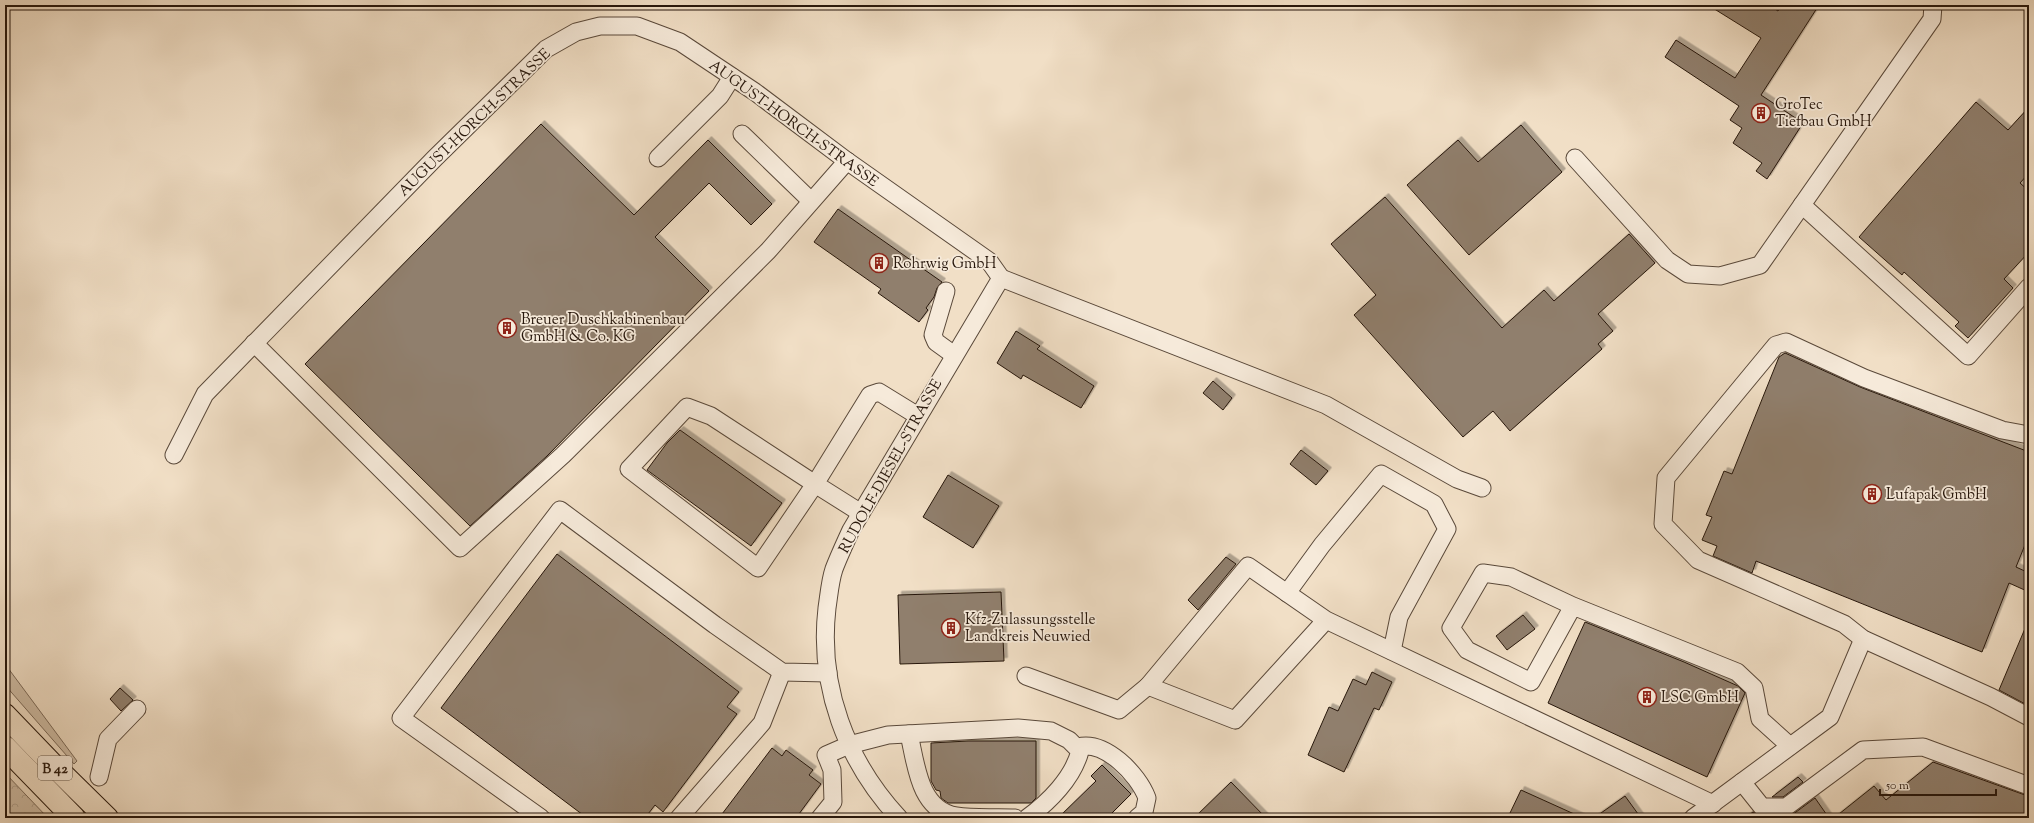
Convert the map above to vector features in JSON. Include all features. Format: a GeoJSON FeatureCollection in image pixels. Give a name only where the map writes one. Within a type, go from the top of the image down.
{"type":"FeatureCollection","features":[{"type":"Feature","properties":{"kind":"highway","name":"B 42"},"geometry":{"type":"LineString","coordinates":[[5,715],[107,818]]}},
{"type":"Feature","properties":{"kind":"highway","name":"B 42"},"geometry":{"type":"LineString","coordinates":[[5,748],[74,818]]}},
{"type":"Feature","properties":{"kind":"street"},"geometry":{"type":"LineString","coordinates":[[1575,158],[1667,260],[1688,274],[1720,276],[1760,265],[1932,19],[1933,5]]}},
{"type":"Feature","properties":{"kind":"street","name":"AUGUST-HORCH-STRASSE"},"geometry":{"type":"LineString","coordinates":[[174,455],[204,394],[435,158],[546,49],[576,32],[600,26],[637,26],[680,42],[732,77],[847,161],[989,261],[1001,278]]}},
{"type":"Feature","properties":{"kind":"street"},"geometry":{"type":"LineString","coordinates":[[658,158],[720,96],[732,77]]}},
{"type":"Feature","properties":{"kind":"street"},"geometry":{"type":"LineString","coordinates":[[742,134],[811,201]]}},
{"type":"Feature","properties":{"kind":"street"},"geometry":{"type":"LineString","coordinates":[[254,343],[460,548],[564,455],[768,251],[847,161]]}},
{"type":"Feature","properties":{"kind":"street"},"geometry":{"type":"LineString","coordinates":[[1802,205],[1968,356],[2029,287]]}},
{"type":"Feature","properties":{"kind":"street"},"geometry":{"type":"LineString","coordinates":[[1001,278],[1326,406],[1457,479],[1482,488]]}},
{"type":"Feature","properties":{"kind":"street","name":"RUDOLF-DIESEL-STRASSE"},"geometry":{"type":"LineString","coordinates":[[899,818],[872,785],[848,745],[839,722],[828,673],[826,623],[834,570],[843,548],[861,513],[954,354],[1001,278]]}},
{"type":"Feature","properties":{"kind":"street"},"geometry":{"type":"LineString","coordinates":[[946,291],[932,335],[936,342],[954,354]]}},
{"type":"Feature","properties":{"kind":"street"},"geometry":{"type":"LineString","coordinates":[[2029,435],[2002,430],[1871,381],[1786,342],[1776,344],[1666,478],[1663,524],[1698,560],[1844,624],[1863,640],[1991,697],[2029,717]]}},
{"type":"Feature","properties":{"kind":"street"},"geometry":{"type":"LineString","coordinates":[[861,513],[815,484],[711,416],[687,408],[629,469],[758,568],[815,484],[870,395],[879,392],[918,416]]}},
{"type":"Feature","properties":{"kind":"street"},"geometry":{"type":"LineString","coordinates":[[1287,593],[1322,545],[1381,474],[1434,504],[1447,529],[1399,617],[1392,650]]}},
{"type":"Feature","properties":{"kind":"street"},"geometry":{"type":"LineString","coordinates":[[541,818],[401,718],[560,510],[703,616],[782,672],[828,673]]}},
{"type":"Feature","properties":{"kind":"street"},"geometry":{"type":"LineString","coordinates":[[1026,676],[1119,710],[1148,686],[1248,566],[1326,620],[1392,650],[1713,804]]}},
{"type":"Feature","properties":{"kind":"street"},"geometry":{"type":"LineString","coordinates":[[1573,606],[1531,682],[1467,650],[1451,628],[1483,573],[1511,577],[1573,606],[1737,672],[1754,688],[1760,719],[1790,746]]}},
{"type":"Feature","properties":{"kind":"street"},"geometry":{"type":"LineString","coordinates":[[1148,686],[1235,720],[1326,620]]}},
{"type":"Feature","properties":{"kind":"street"},"geometry":{"type":"LineString","coordinates":[[1693,818],[1830,717],[1863,640]]}},
{"type":"Feature","properties":{"kind":"street"},"geometry":{"type":"LineString","coordinates":[[679,818],[762,723],[782,672]]}},
{"type":"Feature","properties":{"kind":"street"},"geometry":{"type":"LineString","coordinates":[[99,777],[108,739],[137,709]]}},
{"type":"Feature","properties":{"kind":"street"},"geometry":{"type":"LineString","coordinates":[[820,818],[833,802],[832,770],[826,755],[848,745],[888,735],[1018,728],[1051,731],[1061,734],[1078,752]]}},
{"type":"Feature","properties":{"kind":"street"},"geometry":{"type":"LineString","coordinates":[[909,734],[921,785],[926,795],[935,806],[949,815],[1015,818]]}},
{"type":"Feature","properties":{"kind":"street"},"geometry":{"type":"LineString","coordinates":[[1026,818],[1053,794],[1071,771],[1078,752],[1093,746],[1107,751],[1135,778],[1147,798],[1144,812],[1137,818]]}},
{"type":"Feature","properties":{"kind":"street"},"geometry":{"type":"LineString","coordinates":[[1742,782],[1762,807],[1786,807],[1864,750],[1922,747],[2029,786]]}},
{"type":"Feature","properties":{"kind":"green space"},"geometry":{"type":"Polygon","coordinates":[[[5,664],[77,761],[74,764],[5,685],[5,664]]]}},
{"type":"Feature","properties":{"kind":"green space"},"geometry":{"type":"Polygon","coordinates":[[[5,773],[48,818],[11,818],[5,811],[5,773]]]}},
{"type":"Feature","properties":{"kind":"building"},"geometry":{"type":"Polygon","coordinates":[[[1708,5],[1769,5],[1778,11],[1782,5],[1819,5],[1761,95],[1803,123],[1767,179],[1756,171],[1762,163],[1733,143],[1742,128],[1730,120],[1739,106],[1665,57],[1676,40],[1735,78],[1761,38],[1708,5]]]}},
{"type":"Feature","properties":{"kind":"building"},"geometry":{"type":"Polygon","coordinates":[[[1976,102],[2008,130],[2029,107],[2029,173],[2020,183],[2029,191],[2029,252],[2004,279],[2013,288],[1968,338],[1955,326],[1959,322],[1904,272],[1902,275],[1859,237],[1976,102]]]}},
{"type":"Feature","properties":{"kind":"building","name":"Breuer Duschkabinenbau GmbH & Co. KG"},"geometry":{"type":"Polygon","coordinates":[[[541,124],[634,215],[708,140],[772,204],[751,225],[709,183],[655,237],[709,291],[547,456],[470,526],[305,364],[541,124]]]}},
{"type":"Feature","properties":{"kind":"building"},"geometry":{"type":"Polygon","coordinates":[[[1521,125],[1562,172],[1469,255],[1407,185],[1458,140],[1478,162],[1521,125]]]}},
{"type":"Feature","properties":{"kind":"building"},"geometry":{"type":"Polygon","coordinates":[[[1385,197],[1502,328],[1544,290],[1554,301],[1629,234],[1655,263],[1598,314],[1613,331],[1598,344],[1602,349],[1510,431],[1493,411],[1463,437],[1354,315],[1376,295],[1331,244],[1385,197]]]}},
{"type":"Feature","properties":{"kind":"building","name":"Rohrwig GmbH"},"geometry":{"type":"Polygon","coordinates":[[[838,209],[942,282],[926,308],[928,310],[919,322],[878,293],[881,289],[814,242],[838,209]]]}},
{"type":"Feature","properties":{"kind":"building"},"geometry":{"type":"Polygon","coordinates":[[[1016,331],[1040,346],[1037,349],[1094,386],[1081,408],[1023,375],[1021,379],[997,363],[1016,331]]]}},
{"type":"Feature","properties":{"kind":"building","name":"Lufapak GmbH"},"geometry":{"type":"Polygon","coordinates":[[[1785,353],[1860,387],[2029,452],[2029,535],[2016,567],[2029,573],[2029,592],[2009,583],[1982,652],[1756,561],[1752,573],[1713,556],[1717,546],[1702,540],[1712,517],[1706,515],[1724,471],[1732,474],[1779,357],[1785,353]]]}},
{"type":"Feature","properties":{"kind":"building"},"geometry":{"type":"Polygon","coordinates":[[[1213,381],[1232,398],[1223,410],[1203,393],[1213,381]]]}},
{"type":"Feature","properties":{"kind":"building"},"geometry":{"type":"Polygon","coordinates":[[[680,430],[782,503],[751,546],[647,470],[667,443],[680,430]]]}},
{"type":"Feature","properties":{"kind":"building"},"geometry":{"type":"Polygon","coordinates":[[[1301,450],[1328,471],[1316,485],[1290,464],[1301,450]]]}},
{"type":"Feature","properties":{"kind":"building"},"geometry":{"type":"Polygon","coordinates":[[[948,475],[999,506],[973,548],[923,517],[948,475]]]}},
{"type":"Feature","properties":{"kind":"building"},"geometry":{"type":"Polygon","coordinates":[[[557,554],[739,692],[727,707],[737,714],[663,812],[655,805],[645,818],[587,818],[441,708],[557,554]]]}},
{"type":"Feature","properties":{"kind":"building"},"geometry":{"type":"Polygon","coordinates":[[[1226,557],[1236,564],[1198,610],[1188,600],[1226,557]]]}},
{"type":"Feature","properties":{"kind":"building","name":"Kfz-Zulassungsstelle Landkreis Neuwied"},"geometry":{"type":"Polygon","coordinates":[[[1001,592],[1004,661],[900,664],[898,595],[1001,592]]]}},
{"type":"Feature","properties":{"kind":"building"},"geometry":{"type":"Polygon","coordinates":[[[1523,615],[1535,629],[1507,650],[1496,636],[1523,615]]]}},
{"type":"Feature","properties":{"kind":"building"},"geometry":{"type":"Polygon","coordinates":[[[2029,619],[2029,706],[1999,690],[2029,619]]]}},
{"type":"Feature","properties":{"kind":"building","name":"LSC GmbH"},"geometry":{"type":"Polygon","coordinates":[[[1585,622],[1684,662],[1738,686],[1745,693],[1707,777],[1548,703],[1585,622]]]}},
{"type":"Feature","properties":{"kind":"building"},"geometry":{"type":"Polygon","coordinates":[[[1372,672],[1392,682],[1379,710],[1374,708],[1344,772],[1308,755],[1329,707],[1338,711],[1353,679],[1366,685],[1372,672]]]}},
{"type":"Feature","properties":{"kind":"building"},"geometry":{"type":"Polygon","coordinates":[[[120,688],[133,700],[121,711],[110,699],[120,688]]]}},
{"type":"Feature","properties":{"kind":"building"},"geometry":{"type":"Polygon","coordinates":[[[968,741],[1036,741],[1036,798],[1031,803],[948,803],[941,798],[940,791],[936,790],[931,781],[931,743],[968,741]]]}},
{"type":"Feature","properties":{"kind":"building"},"geometry":{"type":"Polygon","coordinates":[[[772,748],[782,756],[786,750],[813,770],[809,775],[821,784],[796,818],[719,818],[772,748]]]}},
{"type":"Feature","properties":{"kind":"building"},"geometry":{"type":"Polygon","coordinates":[[[1933,762],[2025,795],[2029,800],[2029,818],[1834,818],[1874,786],[1886,800],[1933,762]]]}},
{"type":"Feature","properties":{"kind":"building"},"geometry":{"type":"Polygon","coordinates":[[[1102,765],[1131,794],[1107,818],[1058,818],[1096,781],[1091,776],[1102,765]]]}},
{"type":"Feature","properties":{"kind":"building"},"geometry":{"type":"Polygon","coordinates":[[[1798,777],[1803,782],[1783,797],[1772,797],[1798,777]]]}},
{"type":"Feature","properties":{"kind":"building"},"geometry":{"type":"Polygon","coordinates":[[[1231,782],[1266,818],[1194,818],[1231,782]]]}},
{"type":"Feature","properties":{"kind":"building"},"geometry":{"type":"Polygon","coordinates":[[[1521,790],[1583,818],[1521,818],[1510,813],[1521,790]]]}},
{"type":"Feature","properties":{"kind":"building"},"geometry":{"type":"Polygon","coordinates":[[[1625,796],[1641,818],[1594,818],[1625,796]]]}},
{"type":"Feature","properties":{"kind":"building"},"geometry":{"type":"Polygon","coordinates":[[[1815,798],[1829,818],[1745,818],[1753,812],[1762,817],[1786,817],[1792,815],[1815,798]]]}},
{"type":"Feature","properties":{"kind":"place","name":"GroTec Tiefbau GmbH"},"geometry":{"type":"Point","coordinates":[1761,113]}},
{"type":"Feature","properties":{"kind":"place","name":"Rohrwig GmbH"},"geometry":{"type":"Point","coordinates":[879,263]}},
{"type":"Feature","properties":{"kind":"place","name":"Breuer Duschkabinenbau GmbH & Co. KG"},"geometry":{"type":"Point","coordinates":[507,328]}},
{"type":"Feature","properties":{"kind":"place","name":"Lufapak GmbH"},"geometry":{"type":"Point","coordinates":[1872,494]}},
{"type":"Feature","properties":{"kind":"place","name":"Kfz-Zulassungsstelle Landkreis Neuwied"},"geometry":{"type":"Point","coordinates":[951,628]}},
{"type":"Feature","properties":{"kind":"place","name":"LSC GmbH"},"geometry":{"type":"Point","coordinates":[1647,697]}}]}
